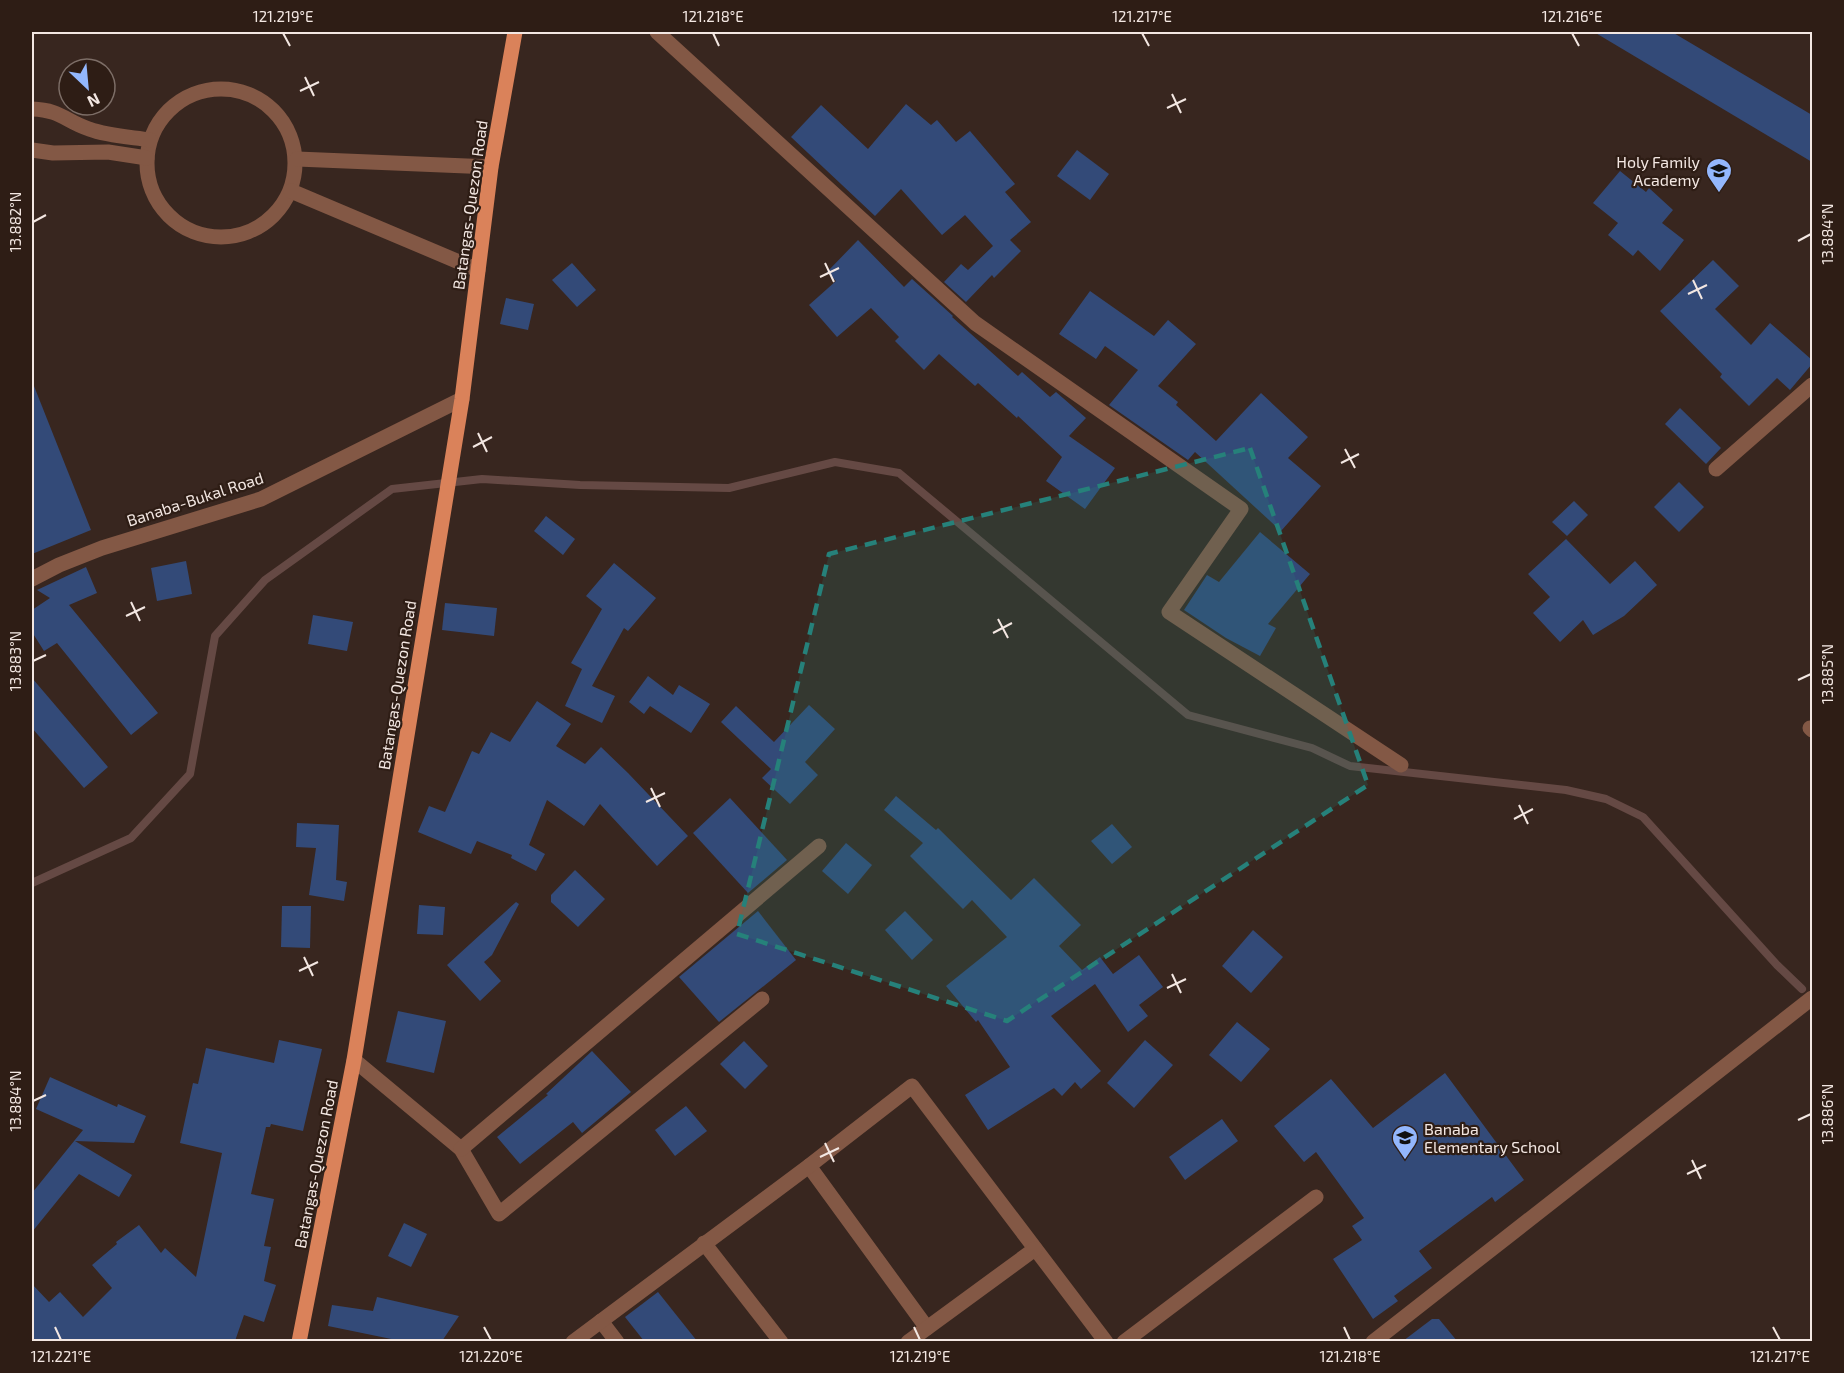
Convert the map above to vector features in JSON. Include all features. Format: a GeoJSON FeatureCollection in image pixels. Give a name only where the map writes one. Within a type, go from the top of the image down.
{"type":"FeatureCollection","features":[{"type":"Feature","properties":{"kind":"main road","name":"Batangas-Quezon Road"},"geometry":{"type":"LineString","coordinates":[[299,1341],[354,1060],[462,399],[491,167],[515,32]]}},
{"type":"Feature","properties":{"kind":"street"},"geometry":{"type":"LineString","coordinates":[[657,32],[975,322],[1241,510],[1169,612],[1401,765]]}},
{"type":"Feature","properties":{"kind":"street"},"geometry":{"type":"LineString","coordinates":[[212,88],[237,89],[260,98],[279,114],[291,135],[297,159],[296,175],[291,191],[280,210],[264,224],[244,234],[223,238],[202,235],[182,226],[165,213],[153,195],[147,174],[150,140],[169,110],[189,95],[212,88]]}},
{"type":"Feature","properties":{"kind":"street"},"geometry":{"type":"LineString","coordinates":[[32,109],[57,112],[97,132],[150,140]]}},
{"type":"Feature","properties":{"kind":"street"},"geometry":{"type":"LineString","coordinates":[[32,150],[53,153],[108,152],[147,158]]}},
{"type":"Feature","properties":{"kind":"street"},"geometry":{"type":"LineString","coordinates":[[297,159],[491,167]]}},
{"type":"Feature","properties":{"kind":"street"},"geometry":{"type":"LineString","coordinates":[[291,191],[478,270]]}},
{"type":"Feature","properties":{"kind":"street"},"geometry":{"type":"LineString","coordinates":[[1716,469],[1812,385]]}},
{"type":"Feature","properties":{"kind":"street","name":"Banaba-Bukal Road"},"geometry":{"type":"LineString","coordinates":[[32,579],[59,564],[102,548],[261,499],[462,399]]}},
{"type":"Feature","properties":{"kind":"street"},"geometry":{"type":"LineString","coordinates":[[461,1149],[819,846]]}},
{"type":"Feature","properties":{"kind":"street"},"geometry":{"type":"LineString","coordinates":[[1373,1341],[1812,998]]}},
{"type":"Feature","properties":{"kind":"street"},"geometry":{"type":"LineString","coordinates":[[354,1060],[461,1149],[499,1214],[762,999]]}},
{"type":"Feature","properties":{"kind":"street"},"geometry":{"type":"LineString","coordinates":[[573,1341],[809,1166],[912,1086],[1106,1341]]}},
{"type":"Feature","properties":{"kind":"street"},"geometry":{"type":"LineString","coordinates":[[809,1166],[927,1328]]}},
{"type":"Feature","properties":{"kind":"street"},"geometry":{"type":"LineString","coordinates":[[1124,1341],[1316,1197]]}},
{"type":"Feature","properties":{"kind":"street"},"geometry":{"type":"LineString","coordinates":[[705,1243],[781,1341]]}},
{"type":"Feature","properties":{"kind":"street"},"geometry":{"type":"LineString","coordinates":[[908,1341],[1035,1249]]}},
{"type":"Feature","properties":{"kind":"street"},"geometry":{"type":"LineString","coordinates":[[601,1321],[617,1341]]}},
{"type":"Feature","properties":{"kind":"highlighted area"},"geometry":{"type":"Polygon","coordinates":[[[1250,448],[1368,785],[1007,1021],[737,934],[829,554],[1250,448]]]}},
{"type":"Feature","properties":{"kind":"building"},"geometry":{"type":"Polygon","coordinates":[[[1594,32],[1672,32],[1812,115],[1812,162],[1594,32]]]}},
{"type":"Feature","properties":{"kind":"building"},"geometry":{"type":"Polygon","coordinates":[[[906,104],[931,125],[937,120],[956,142],[970,131],[1015,184],[1005,192],[1031,222],[1010,240],[1021,251],[994,278],[992,275],[966,302],[944,282],[961,264],[968,270],[993,246],[965,215],[942,235],[901,189],[875,216],[791,137],[821,105],[868,149],[906,104]]]}},
{"type":"Feature","properties":{"kind":"building"},"geometry":{"type":"Polygon","coordinates":[[[1077,150],[1109,174],[1090,200],[1057,176],[1077,150]]]}},
{"type":"Feature","properties":{"kind":"building"},"geometry":{"type":"Polygon","coordinates":[[[1620,171],[1646,192],[1649,188],[1673,210],[1662,223],[1684,240],[1660,271],[1638,250],[1633,256],[1608,235],[1618,223],[1593,203],[1620,171]]]}},
{"type":"Feature","properties":{"kind":"building"},"geometry":{"type":"Polygon","coordinates":[[[858,240],[904,287],[912,279],[1018,376],[1022,372],[1050,397],[1056,392],[1086,418],[1069,436],[1115,468],[1085,509],[1046,481],[1062,457],[1018,416],[1017,418],[978,383],[975,386],[939,354],[924,370],[895,341],[899,337],[871,308],[837,337],[809,305],[836,281],[827,272],[858,240]]]}},
{"type":"Feature","properties":{"kind":"building"},"geometry":{"type":"Polygon","coordinates":[[[1713,260],[1739,286],[1715,309],[1751,345],[1770,323],[1812,360],[1812,364],[1790,390],[1777,378],[1749,406],[1720,377],[1722,374],[1660,311],[1713,260]]]}},
{"type":"Feature","properties":{"kind":"building"},"geometry":{"type":"Polygon","coordinates":[[[572,263],[596,290],[577,307],[552,280],[572,263]]]}},
{"type":"Feature","properties":{"kind":"building"},"geometry":{"type":"Polygon","coordinates":[[[1090,291],[1154,336],[1168,320],[1196,344],[1158,386],[1178,402],[1176,405],[1216,441],[1261,393],[1308,437],[1288,458],[1321,486],[1281,531],[1195,452],[1188,460],[1109,405],[1138,370],[1105,346],[1096,359],[1059,334],[1090,291]]]}},
{"type":"Feature","properties":{"kind":"building"},"geometry":{"type":"Polygon","coordinates":[[[506,298],[534,304],[528,330],[500,324],[506,298]]]}},
{"type":"Feature","properties":{"kind":"building"},"geometry":{"type":"Polygon","coordinates":[[[32,381],[91,530],[32,554],[32,381]]]}},
{"type":"Feature","properties":{"kind":"building"},"geometry":{"type":"Polygon","coordinates":[[[1680,408],[1721,448],[1706,464],[1665,424],[1680,408]]]}},
{"type":"Feature","properties":{"kind":"building"},"geometry":{"type":"Polygon","coordinates":[[[1679,482],[1704,507],[1679,532],[1654,507],[1679,482]]]}},
{"type":"Feature","properties":{"kind":"building"},"geometry":{"type":"Polygon","coordinates":[[[1574,501],[1588,515],[1567,536],[1552,522],[1574,501]]]}},
{"type":"Feature","properties":{"kind":"building"},"geometry":{"type":"Polygon","coordinates":[[[546,516],[575,539],[563,555],[534,531],[546,516]]]}},
{"type":"Feature","properties":{"kind":"building"},"geometry":{"type":"Polygon","coordinates":[[[1260,532],[1310,574],[1268,624],[1276,628],[1260,656],[1226,638],[1184,610],[1207,575],[1219,582],[1260,532]]]}},
{"type":"Feature","properties":{"kind":"building"},"geometry":{"type":"Polygon","coordinates":[[[1566,539],[1610,584],[1635,561],[1657,585],[1624,616],[1593,635],[1583,620],[1560,642],[1533,613],[1550,597],[1528,574],[1566,539]]]}},
{"type":"Feature","properties":{"kind":"building"},"geometry":{"type":"Polygon","coordinates":[[[186,561],[192,594],[157,601],[151,568],[186,561]]]}},
{"type":"Feature","properties":{"kind":"building"},"geometry":{"type":"Polygon","coordinates":[[[614,563],[656,598],[628,631],[624,628],[592,686],[615,696],[602,723],[565,706],[582,669],[571,663],[602,609],[586,596],[614,563]]]}},
{"type":"Feature","properties":{"kind":"building"},"geometry":{"type":"Polygon","coordinates":[[[86,567],[97,593],[69,605],[158,713],[131,735],[57,643],[44,651],[32,632],[32,610],[50,598],[37,590],[86,567]]]}},
{"type":"Feature","properties":{"kind":"building"},"geometry":{"type":"Polygon","coordinates":[[[445,603],[497,608],[494,636],[442,630],[445,603]]]}},
{"type":"Feature","properties":{"kind":"building"},"geometry":{"type":"Polygon","coordinates":[[[313,615],[353,622],[347,651],[308,644],[313,615]]]}},
{"type":"Feature","properties":{"kind":"building"},"geometry":{"type":"Polygon","coordinates":[[[648,676],[673,695],[679,685],[710,704],[691,733],[650,706],[644,714],[629,702],[648,676]]]}},
{"type":"Feature","properties":{"kind":"building"},"geometry":{"type":"Polygon","coordinates":[[[32,678],[108,767],[84,788],[32,728],[32,678]]]}},
{"type":"Feature","properties":{"kind":"building"},"geometry":{"type":"Polygon","coordinates":[[[537,701],[571,724],[556,746],[585,764],[601,747],[688,836],[657,866],[600,804],[584,826],[547,800],[529,845],[545,854],[536,871],[511,858],[512,855],[477,841],[471,854],[418,832],[429,806],[445,812],[472,751],[479,754],[491,732],[510,742],[537,701]]]}},
{"type":"Feature","properties":{"kind":"building"},"geometry":{"type":"Polygon","coordinates":[[[809,705],[835,729],[805,762],[818,775],[790,804],[762,778],[771,769],[721,722],[736,706],[774,742],[809,705]]]}},
{"type":"Feature","properties":{"kind":"building"},"geometry":{"type":"Polygon","coordinates":[[[896,796],[936,830],[938,828],[1011,900],[1034,878],[1081,925],[1059,946],[1082,970],[1100,957],[1113,974],[1139,955],[1163,987],[1139,1005],[1148,1016],[1128,1032],[1095,984],[1051,1016],[1101,1071],[1081,1089],[1075,1082],[1062,1096],[1054,1088],[988,1130],[965,1095],[1010,1067],[978,1020],[976,1022],[946,986],[1007,937],[972,900],[963,909],[910,856],[923,843],[884,810],[896,796]]]}},
{"type":"Feature","properties":{"kind":"building"},"geometry":{"type":"Polygon","coordinates":[[[730,798],[787,860],[748,893],[693,833],[730,798]]]}},
{"type":"Feature","properties":{"kind":"building"},"geometry":{"type":"Polygon","coordinates":[[[297,823],[339,825],[336,880],[347,882],[344,901],[309,895],[316,848],[296,847],[297,823]]]}},
{"type":"Feature","properties":{"kind":"building"},"geometry":{"type":"Polygon","coordinates":[[[1112,824],[1132,847],[1112,864],[1091,841],[1112,824]]]}},
{"type":"Feature","properties":{"kind":"building"},"geometry":{"type":"Polygon","coordinates":[[[846,843],[872,865],[848,894],[822,871],[846,843]]]}},
{"type":"Feature","properties":{"kind":"building"},"geometry":{"type":"Polygon","coordinates":[[[575,870],[605,899],[578,927],[551,902],[551,895],[575,870]]]}},
{"type":"Feature","properties":{"kind":"building"},"geometry":{"type":"Polygon","coordinates":[[[516,902],[519,904],[492,955],[484,962],[501,981],[480,1001],[447,965],[516,902]]]}},
{"type":"Feature","properties":{"kind":"building"},"geometry":{"type":"Polygon","coordinates":[[[419,905],[445,907],[443,935],[417,934],[419,905]]]}},
{"type":"Feature","properties":{"kind":"building"},"geometry":{"type":"Polygon","coordinates":[[[282,906],[311,906],[310,948],[281,947],[282,906]]]}},
{"type":"Feature","properties":{"kind":"building"},"geometry":{"type":"Polygon","coordinates":[[[758,911],[796,960],[719,1022],[679,977],[758,911]]]}},
{"type":"Feature","properties":{"kind":"building"},"geometry":{"type":"Polygon","coordinates":[[[905,911],[933,940],[912,960],[885,930],[905,911]]]}},
{"type":"Feature","properties":{"kind":"building"},"geometry":{"type":"Polygon","coordinates":[[[1253,930],[1283,957],[1251,993],[1222,966],[1253,930]]]}},
{"type":"Feature","properties":{"kind":"building"},"geometry":{"type":"Polygon","coordinates":[[[398,1011],[446,1021],[434,1073],[386,1062],[398,1011]]]}},
{"type":"Feature","properties":{"kind":"building"},"geometry":{"type":"Polygon","coordinates":[[[1237,1022],[1270,1049],[1241,1082],[1209,1055],[1237,1022]]]}},
{"type":"Feature","properties":{"kind":"building"},"geometry":{"type":"Polygon","coordinates":[[[279,1040],[322,1049],[303,1131],[271,1124],[270,1127],[266,1127],[251,1194],[274,1199],[264,1246],[271,1247],[264,1281],[276,1285],[264,1322],[244,1315],[235,1341],[32,1341],[32,1284],[49,1302],[60,1292],[83,1317],[112,1288],[92,1265],[117,1244],[116,1242],[139,1225],[161,1253],[165,1248],[196,1277],[222,1153],[180,1143],[193,1083],[198,1084],[206,1048],[274,1063],[279,1040]]]}},
{"type":"Feature","properties":{"kind":"building"},"geometry":{"type":"Polygon","coordinates":[[[1145,1040],[1173,1065],[1134,1108],[1107,1083],[1145,1040]]]}},
{"type":"Feature","properties":{"kind":"building"},"geometry":{"type":"Polygon","coordinates":[[[744,1041],[768,1066],[745,1089],[720,1064],[744,1041]]]}},
{"type":"Feature","properties":{"kind":"building"},"geometry":{"type":"Polygon","coordinates":[[[592,1051],[631,1092],[582,1133],[573,1122],[520,1164],[497,1137],[548,1095],[546,1094],[592,1051]]]}},
{"type":"Feature","properties":{"kind":"building","name":"Banaba Elementary School"},"geometry":{"type":"Polygon","coordinates":[[[1445,1073],[1524,1180],[1495,1202],[1492,1197],[1419,1251],[1432,1268],[1394,1296],[1398,1301],[1373,1319],[1333,1259],[1362,1240],[1352,1226],[1364,1218],[1316,1152],[1304,1162],[1274,1126],[1331,1079],[1373,1128],[1445,1073]]]}},
{"type":"Feature","properties":{"kind":"building"},"geometry":{"type":"Polygon","coordinates":[[[50,1077],[117,1107],[118,1104],[146,1116],[134,1143],[75,1141],[132,1175],[119,1197],[79,1174],[32,1232],[32,1193],[83,1130],[36,1109],[50,1077]]]}},
{"type":"Feature","properties":{"kind":"building"},"geometry":{"type":"Polygon","coordinates":[[[686,1106],[707,1131],[675,1156],[655,1130],[686,1106]]]}},
{"type":"Feature","properties":{"kind":"building"},"geometry":{"type":"Polygon","coordinates":[[[1222,1119],[1238,1141],[1185,1180],[1169,1157],[1222,1119]]]}},
{"type":"Feature","properties":{"kind":"building"},"geometry":{"type":"Polygon","coordinates":[[[404,1223],[427,1234],[411,1267],[388,1256],[404,1223]]]}},
{"type":"Feature","properties":{"kind":"building"},"geometry":{"type":"Polygon","coordinates":[[[658,1292],[697,1341],[644,1341],[625,1317],[658,1292]]]}},
{"type":"Feature","properties":{"kind":"building"},"geometry":{"type":"Polygon","coordinates":[[[377,1297],[459,1316],[442,1341],[401,1341],[328,1326],[332,1305],[373,1311],[377,1297]]]}},
{"type":"Feature","properties":{"kind":"building"},"geometry":{"type":"Polygon","coordinates":[[[1432,1319],[1439,1319],[1457,1341],[1403,1341],[1432,1319]]]}},
{"type":"Feature","properties":{"kind":"waterway"},"geometry":{"type":"LineString","coordinates":[[32,883],[131,838],[190,774],[215,636],[265,580],[392,489],[482,479],[580,485],[729,488],[835,462],[899,473],[1188,715],[1312,748],[1350,766],[1566,790],[1606,799],[1643,817],[1777,965],[1802,989]]}},
{"type":"Feature","properties":{"kind":"place","name":"Holy Family Academy"},"geometry":{"type":"Point","coordinates":[1719,194]}},
{"type":"Feature","properties":{"kind":"place","name":"Banaba Elementary School"},"geometry":{"type":"Point","coordinates":[1405,1161]}}]}
